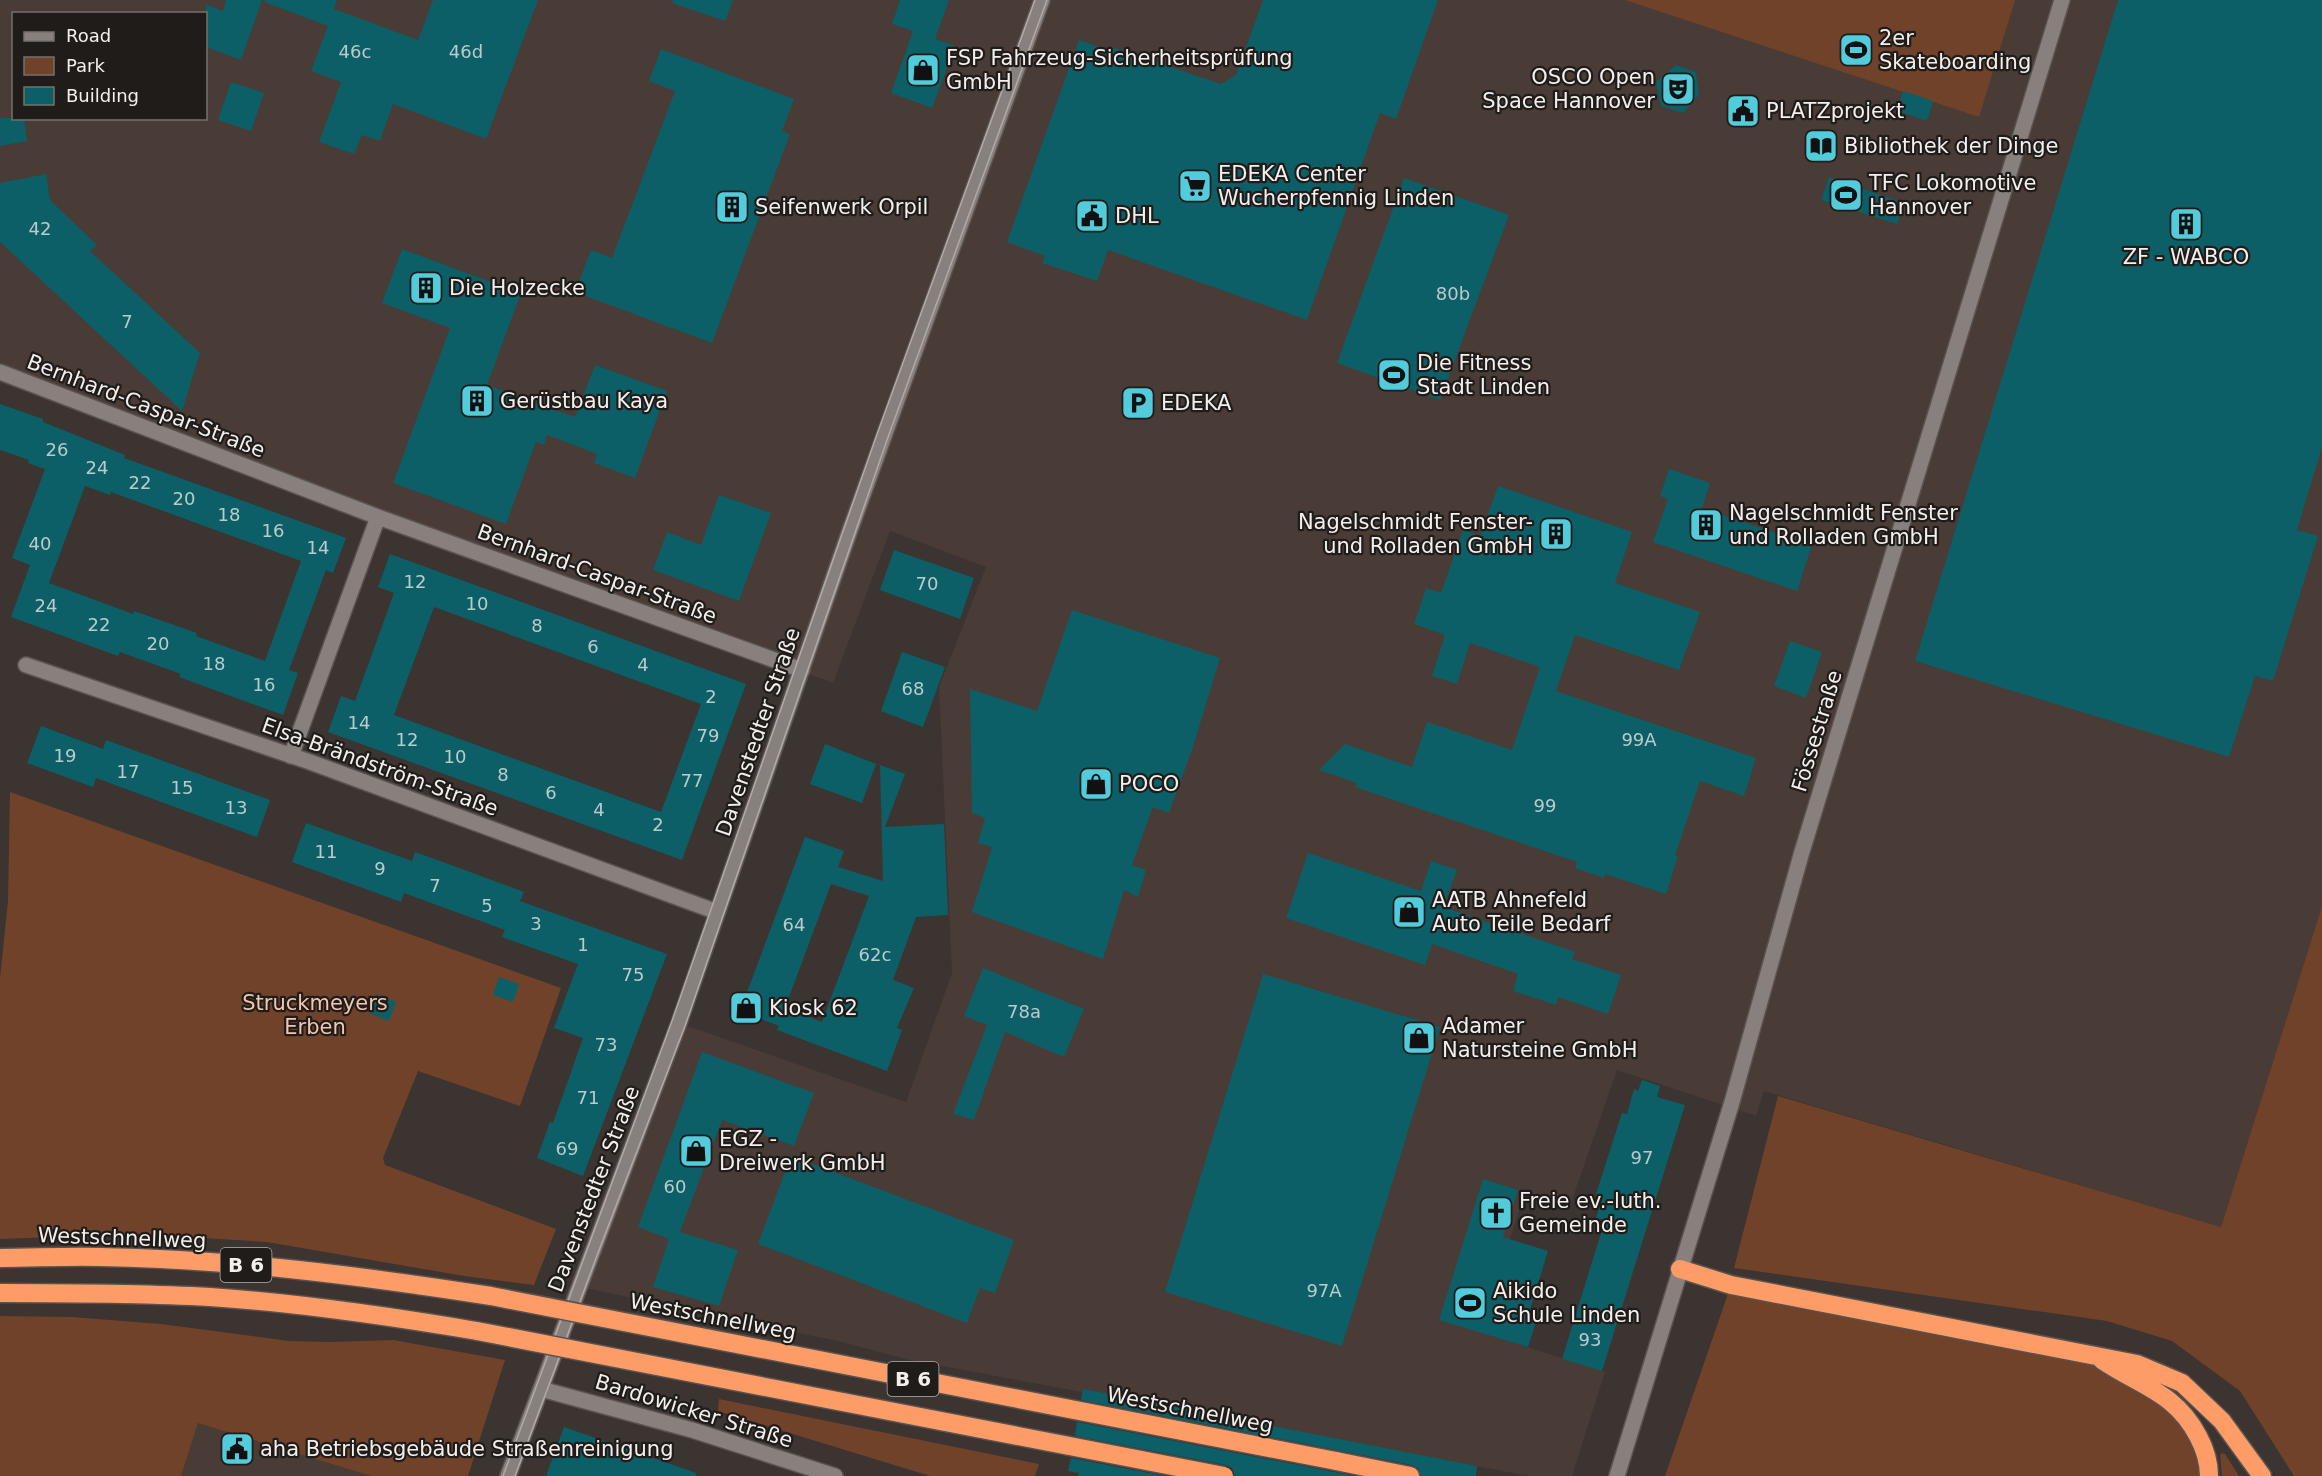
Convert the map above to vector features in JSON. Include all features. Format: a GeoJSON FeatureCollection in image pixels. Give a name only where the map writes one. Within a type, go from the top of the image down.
{"type":"FeatureCollection","features":[{"type":"Feature","properties":{"kind":"highway","name":"Westschnellweg"},"geometry":{"type":"LineString","coordinates":[[0,1258],[100,1257],[213,1263],[311,1271],[491,1296],[1410,1476]]}},
{"type":"Feature","properties":{"kind":"highway"},"geometry":{"type":"LineString","coordinates":[[1680,1269],[1731,1285],[2137,1364],[2182,1383],[2222,1421],[2262,1476]]}},
{"type":"Feature","properties":{"kind":"highway","name":"B 6"},"geometry":{"type":"LineString","coordinates":[[0,1293],[97,1293],[211,1297],[400,1318],[1224,1476]]}},
{"type":"Feature","properties":{"kind":"highway"},"geometry":{"type":"LineString","coordinates":[[2096,1355],[2122,1374],[2155,1390],[2178,1407],[2191,1422],[2205,1450],[2209,1476]]}},
{"type":"Feature","properties":{"kind":"street","name":"Davenstedter Straße"},"geometry":{"type":"LineString","coordinates":[[508,1476],[679,1023],[849,533],[1042,0]]}},
{"type":"Feature","properties":{"kind":"street","name":"Fössestraße"},"geometry":{"type":"LineString","coordinates":[[1617,1476],[1732,1102],[1801,855],[2062,0]]}},
{"type":"Feature","properties":{"kind":"street","name":"Bernhard-Caspar-Straße"},"geometry":{"type":"LineString","coordinates":[[0,372],[378,518],[802,670]]}},
{"type":"Feature","properties":{"kind":"street"},"geometry":{"type":"LineString","coordinates":[[291,756],[378,518]]}},
{"type":"Feature","properties":{"kind":"street","name":"Elsa-Brändström-Straße"},"geometry":{"type":"LineString","coordinates":[[26,665],[291,756],[717,912]]}},
{"type":"Feature","properties":{"kind":"street","name":"Bardowicker Straße"},"geometry":{"type":"LineString","coordinates":[[541,1389],[692,1430],[835,1476]]}},
{"type":"Feature","properties":{"kind":"shaded area"},"geometry":{"type":"Polygon","coordinates":[[[0,0],[2322,0],[2322,906],[2221,1227],[1764,1091],[1756,1116],[1617,1070],[1570,1206],[1525,1193],[1480,1332],[1605,1372],[1572,1476],[1529,1476],[910,1360],[837,1341],[585,1288],[679,1023],[906,1102],[952,973],[939,687],[986,567],[890,531],[833,683],[0,372],[0,0]]]}},
{"type":"Feature","properties":{"kind":"shaded area","name":"aha Betriebsgebäude Straßenreinigung"},"geometry":{"type":"Polygon","coordinates":[[[198,1422],[371,1476],[181,1476],[198,1422]]]}},
{"type":"Feature","properties":{"kind":"green space","name":"2er Skateboarding"},"geometry":{"type":"Polygon","coordinates":[[[1625,0],[2015,0],[1979,117],[1625,0]]]}},
{"type":"Feature","properties":{"kind":"green space","name":"Struckmeyers Erben"},"geometry":{"type":"Polygon","coordinates":[[[10,792],[561,988],[520,1106],[418,1071],[383,1158],[385,1165],[556,1229],[534,1285],[464,1276],[267,1242],[136,1234],[0,1239],[0,978],[8,901],[10,792]]]}},
{"type":"Feature","properties":{"kind":"green space"},"geometry":{"type":"Polygon","coordinates":[[[2322,906],[2322,1476],[2294,1476],[2240,1391],[2172,1341],[2107,1321],[1734,1268],[1778,1096],[2221,1227],[2322,906]]]}},
{"type":"Feature","properties":{"kind":"green space"},"geometry":{"type":"Polygon","coordinates":[[[1731,1285],[2096,1355],[2178,1407],[2208,1476],[1665,1476],[1731,1285]]]}},
{"type":"Feature","properties":{"kind":"green space"},"geometry":{"type":"Polygon","coordinates":[[[0,1316],[72,1317],[161,1324],[289,1341],[393,1340],[505,1360],[468,1476],[371,1476],[198,1423],[181,1476],[0,1476],[0,1316]]]}},
{"type":"Feature","properties":{"kind":"green space"},"geometry":{"type":"Polygon","coordinates":[[[719,1399],[1039,1464],[1035,1476],[930,1476],[718,1411],[719,1399]]]}},
{"type":"Feature","properties":{"kind":"green space"},"geometry":{"type":"Polygon","coordinates":[[[2225,1454],[2239,1476],[2222,1476],[2220,1455],[2225,1454]]]}},
{"type":"Feature","properties":{"kind":"building"},"geometry":{"type":"Polygon","coordinates":[[[226,0],[262,0],[241,60],[207,47],[206,4],[223,11],[226,0]]]}},
{"type":"Feature","properties":{"kind":"building"},"geometry":{"type":"Polygon","coordinates":[[[265,0],[337,0],[334,9],[418,40],[433,0],[538,0],[486,139],[393,104],[380,141],[362,135],[354,154],[319,142],[341,82],[311,71],[328,26],[264,2],[265,0]]]}},
{"type":"Feature","properties":{"kind":"building"},"geometry":{"type":"Polygon","coordinates":[[[673,0],[733,0],[725,21],[672,3],[673,0]]]}},
{"type":"Feature","properties":{"kind":"building","name":"FSP Fahrzeug-Sicherheitsprüfung GmbH"},"geometry":{"type":"Polygon","coordinates":[[[900,0],[949,0],[935,39],[955,46],[932,108],[891,93],[913,31],[892,24],[900,0]]]}},
{"type":"Feature","properties":{"kind":"building"},"geometry":{"type":"Polygon","coordinates":[[[1263,0],[1438,0],[1396,119],[1380,113],[1307,320],[1108,250],[1097,281],[1042,263],[1045,256],[1007,242],[1079,40],[1110,51],[1115,48],[1221,84],[1236,75],[1263,0]]]}},
{"type":"Feature","properties":{"kind":"building","name":"ZF - WABCO"},"geometry":{"type":"Polygon","coordinates":[[[2118,0],[2322,0],[2322,447],[2297,530],[2318,536],[2273,681],[2255,676],[2229,757],[1915,661],[2118,0]]]}},
{"type":"Feature","properties":{"kind":"building"},"geometry":{"type":"Polygon","coordinates":[[[661,49],[794,99],[782,131],[790,134],[712,343],[575,292],[591,250],[612,258],[675,91],[649,81],[661,49]]]}},
{"type":"Feature","properties":{"kind":"building","name":"OSCO Open Space Hannover"},"geometry":{"type":"Polygon","coordinates":[[[1676,65],[1696,72],[1699,95],[1683,113],[1661,106],[1656,82],[1676,65]]]}},
{"type":"Feature","properties":{"kind":"building"},"geometry":{"type":"Polygon","coordinates":[[[231,82],[264,93],[251,131],[218,120],[231,82]]]}},
{"type":"Feature","properties":{"kind":"building"},"geometry":{"type":"Polygon","coordinates":[[[1903,91],[1933,101],[1927,121],[1897,111],[1903,91]]]}},
{"type":"Feature","properties":{"kind":"building"},"geometry":{"type":"Polygon","coordinates":[[[0,118],[24,120],[27,141],[0,146],[0,118]]]}},
{"type":"Feature","properties":{"kind":"building","name":"Bibliothek der Dinge"},"geometry":{"type":"Polygon","coordinates":[[[1817,130],[1835,135],[1825,163],[1807,157],[1817,130]]]}},
{"type":"Feature","properties":{"kind":"building"},"geometry":{"type":"Polygon","coordinates":[[[46,174],[50,200],[97,245],[90,251],[200,353],[182,411],[0,242],[0,183],[46,174]]]}},
{"type":"Feature","properties":{"kind":"building"},"geometry":{"type":"Polygon","coordinates":[[[1829,177],[1904,203],[1897,224],[1821,200],[1829,177]]]}},
{"type":"Feature","properties":{"kind":"building"},"geometry":{"type":"Polygon","coordinates":[[[1404,178],[1509,215],[1440,400],[1337,363],[1404,178]]]}},
{"type":"Feature","properties":{"kind":"building","name":"Gerüstbau Kaya"},"geometry":{"type":"Polygon","coordinates":[[[402,249],[521,293],[487,385],[575,417],[595,365],[667,391],[635,478],[594,463],[597,454],[547,435],[544,445],[536,442],[506,524],[393,483],[450,328],[382,303],[402,249]]]}},
{"type":"Feature","properties":{"kind":"building"},"geometry":{"type":"Polygon","coordinates":[[[0,404],[43,419],[43,422],[125,455],[124,458],[346,538],[333,573],[326,570],[289,670],[298,673],[283,715],[179,677],[181,674],[120,652],[118,656],[11,617],[30,565],[12,558],[45,469],[28,463],[29,460],[0,450],[0,404]],[[85,486],[49,583],[133,614],[134,611],[197,633],[196,636],[265,661],[301,561],[111,492],[110,495],[85,486]]]}},
{"type":"Feature","properties":{"kind":"building","name":"Nagelschmidt Fenster und Rolladen GmbH"},"geometry":{"type":"Polygon","coordinates":[[[1669,469],[1710,483],[1702,508],[1812,545],[1797,591],[1653,542],[1668,499],[1660,496],[1669,469]]]}},
{"type":"Feature","properties":{"kind":"building"},"geometry":{"type":"Polygon","coordinates":[[[1498,486],[1632,532],[1615,583],[1700,612],[1679,670],[1575,635],[1556,691],[1756,758],[1744,796],[1700,781],[1675,856],[1678,856],[1666,894],[1605,874],[1604,878],[1575,868],[1577,862],[1355,787],[1357,783],[1319,770],[1345,744],[1412,767],[1427,722],[1512,750],[1540,667],[1470,643],[1457,684],[1432,676],[1445,635],[1414,624],[1426,588],[1441,593],[1463,530],[1480,536],[1498,486]]]}},
{"type":"Feature","properties":{"kind":"building"},"geometry":{"type":"Polygon","coordinates":[[[719,495],[771,513],[739,601],[653,570],[667,532],[701,545],[719,495]]]}},
{"type":"Feature","properties":{"kind":"building"},"geometry":{"type":"Polygon","coordinates":[[[894,550],[974,578],[960,619],[880,590],[894,550]]]}},
{"type":"Feature","properties":{"kind":"building"},"geometry":{"type":"Polygon","coordinates":[[[390,554],[746,684],[682,860],[328,732],[341,696],[355,701],[394,593],[378,587],[390,554]],[[434,607],[394,715],[661,812],[701,704],[434,607]]]}},
{"type":"Feature","properties":{"kind":"building","name":"POCO"},"geometry":{"type":"Polygon","coordinates":[[[1072,610],[1220,658],[1193,747],[1169,813],[1153,807],[1132,865],[1146,870],[1138,897],[1124,890],[1103,959],[972,912],[992,847],[978,843],[985,818],[972,813],[970,689],[1037,711],[1072,610]]]}},
{"type":"Feature","properties":{"kind":"building"},"geometry":{"type":"Polygon","coordinates":[[[1790,641],[1822,652],[1806,698],[1774,686],[1790,641]]]}},
{"type":"Feature","properties":{"kind":"building"},"geometry":{"type":"Polygon","coordinates":[[[902,652],[945,667],[923,727],[881,711],[902,652]]]}},
{"type":"Feature","properties":{"kind":"building"},"geometry":{"type":"Polygon","coordinates":[[[41,726],[103,749],[106,740],[270,800],[257,837],[96,778],[93,787],[27,763],[41,726]]]}},
{"type":"Feature","properties":{"kind":"building"},"geometry":{"type":"Polygon","coordinates":[[[825,744],[876,764],[862,803],[810,784],[825,744]]]}},
{"type":"Feature","properties":{"kind":"building"},"geometry":{"type":"Polygon","coordinates":[[[880,765],[905,774],[885,827],[944,824],[948,915],[916,917],[893,980],[914,988],[897,1028],[902,1030],[887,1071],[777,1030],[779,1026],[740,1011],[805,837],[844,851],[838,867],[883,881],[880,765]],[[831,884],[785,1008],[822,1022],[869,896],[831,884]]]}},
{"type":"Feature","properties":{"kind":"building"},"geometry":{"type":"Polygon","coordinates":[[[306,823],[412,861],[415,852],[443,862],[524,892],[520,901],[667,954],[583,1176],[537,1158],[550,1122],[553,1123],[583,1038],[554,1028],[578,964],[502,937],[505,930],[404,893],[401,902],[292,862],[306,823]]]}},
{"type":"Feature","properties":{"kind":"building"},"geometry":{"type":"Polygon","coordinates":[[[1308,853],[1421,891],[1431,861],[1457,870],[1443,907],[1575,952],[1572,959],[1621,975],[1608,1014],[1558,997],[1556,1005],[1513,991],[1518,974],[1432,944],[1425,965],[1286,918],[1308,853]]]}},
{"type":"Feature","properties":{"kind":"building"},"geometry":{"type":"Polygon","coordinates":[[[983,968],[1084,1009],[1064,1057],[1005,1032],[974,1120],[953,1114],[987,1025],[964,1016],[983,968]]]}},
{"type":"Feature","properties":{"kind":"building"},"geometry":{"type":"Polygon","coordinates":[[[1263,974],[1440,1027],[1342,1346],[1165,1292],[1263,974]]]}},
{"type":"Feature","properties":{"kind":"building"},"geometry":{"type":"Polygon","coordinates":[[[499,977],[519,984],[513,1002],[493,995],[499,977]]]}},
{"type":"Feature","properties":{"kind":"building"},"geometry":{"type":"Polygon","coordinates":[[[377,994],[396,1002],[389,1021],[369,1013],[377,994]]]}},
{"type":"Feature","properties":{"kind":"building"},"geometry":{"type":"Polygon","coordinates":[[[702,1052],[814,1093],[794,1146],[722,1120],[680,1232],[738,1250],[719,1306],[653,1287],[669,1239],[638,1227],[702,1052]]]}},
{"type":"Feature","properties":{"kind":"building"},"geometry":{"type":"Polygon","coordinates":[[[1642,1080],[1660,1086],[1657,1097],[1685,1105],[1602,1371],[1562,1359],[1605,1220],[1596,1218],[1603,1197],[1596,1194],[1622,1113],[1627,1114],[1634,1089],[1638,1091],[1642,1080]]]}},
{"type":"Feature","properties":{"kind":"building"},"geometry":{"type":"Polygon","coordinates":[[[791,1156],[1014,1240],[995,1293],[980,1288],[967,1323],[758,1244],[791,1156]]]}},
{"type":"Feature","properties":{"kind":"building"},"geometry":{"type":"Polygon","coordinates":[[[1483,1179],[1518,1190],[1503,1237],[1548,1251],[1528,1316],[1537,1319],[1528,1347],[1439,1320],[1483,1179]]]}},
{"type":"Feature","properties":{"kind":"building"},"geometry":{"type":"Polygon","coordinates":[[[1083,1389],[1477,1466],[1476,1476],[1421,1476],[1418,1468],[1412,1465],[1081,1400],[1083,1389]]]}},
{"type":"Feature","properties":{"kind":"building"},"geometry":{"type":"Polygon","coordinates":[[[1077,1422],[1353,1476],[1235,1476],[1232,1468],[1226,1465],[1075,1436],[1077,1422]]]}},
{"type":"Feature","properties":{"kind":"building"},"geometry":{"type":"Polygon","coordinates":[[[564,1427],[696,1473],[696,1476],[546,1476],[564,1427]]]}},
{"type":"Feature","properties":{"kind":"building"},"geometry":{"type":"Polygon","coordinates":[[[1071,1458],[1165,1476],[1078,1476],[1079,1473],[1068,1471],[1071,1458]]]}},
{"type":"Feature","properties":{"kind":"tram line"},"geometry":{"type":"LineString","coordinates":[[503,1476],[672,1021],[876,437],[1035,0]]}},
{"type":"Feature","properties":{"kind":"tram line"},"geometry":{"type":"LineString","coordinates":[[515,1476],[685,1026],[887,440],[1047,0]]}},
{"type":"Feature","properties":{"kind":"place","name":"2er Skateboarding"},"geometry":{"type":"Point","coordinates":[1856,50]}},
{"type":"Feature","properties":{"kind":"place","name":"FSP Fahrzeug-Sicherheitsprüfung GmbH"},"geometry":{"type":"Point","coordinates":[923,70]}},
{"type":"Feature","properties":{"kind":"place","name":"OSCO Open Space Hannover"},"geometry":{"type":"Point","coordinates":[1678,89]}},
{"type":"Feature","properties":{"kind":"place","name":"PLATZprojekt"},"geometry":{"type":"Point","coordinates":[1743,111]}},
{"type":"Feature","properties":{"kind":"place","name":"Bibliothek der Dinge"},"geometry":{"type":"Point","coordinates":[1821,146]}},
{"type":"Feature","properties":{"kind":"place","name":"EDEKA Center Wucherpfennig Linden"},"geometry":{"type":"Point","coordinates":[1195,186]}},
{"type":"Feature","properties":{"kind":"place","name":"TFC Lokomotive Hannover"},"geometry":{"type":"Point","coordinates":[1846,195]}},
{"type":"Feature","properties":{"kind":"place","name":"Seifenwerk Orpil"},"geometry":{"type":"Point","coordinates":[732,207]}},
{"type":"Feature","properties":{"kind":"place","name":"DHL"},"geometry":{"type":"Point","coordinates":[1092,216]}},
{"type":"Feature","properties":{"kind":"place","name":"ZF - WABCO"},"geometry":{"type":"Point","coordinates":[2186,224]}},
{"type":"Feature","properties":{"kind":"place","name":"Die Holzecke"},"geometry":{"type":"Point","coordinates":[426,288]}},
{"type":"Feature","properties":{"kind":"place","name":"Die Fitness Stadt Linden"},"geometry":{"type":"Point","coordinates":[1394,375]}},
{"type":"Feature","properties":{"kind":"place","name":"Gerüstbau Kaya"},"geometry":{"type":"Point","coordinates":[477,401]}},
{"type":"Feature","properties":{"kind":"place","name":"EDEKA"},"geometry":{"type":"Point","coordinates":[1138,403]}},
{"type":"Feature","properties":{"kind":"place","name":"Nagelschmidt Fenster und Rolladen GmbH"},"geometry":{"type":"Point","coordinates":[1706,525]}},
{"type":"Feature","properties":{"kind":"place","name":"Nagelschmidt Fenster- und Rolladen GmbH"},"geometry":{"type":"Point","coordinates":[1556,534]}},
{"type":"Feature","properties":{"kind":"place","name":"POCO"},"geometry":{"type":"Point","coordinates":[1096,784]}},
{"type":"Feature","properties":{"kind":"place","name":"AATB Ahnefeld Auto Teile Bedarf"},"geometry":{"type":"Point","coordinates":[1409,912]}},
{"type":"Feature","properties":{"kind":"place","name":"Kiosk 62"},"geometry":{"type":"Point","coordinates":[746,1008]}},
{"type":"Feature","properties":{"kind":"place","name":"Adamer Natursteine GmbH"},"geometry":{"type":"Point","coordinates":[1419,1038]}},
{"type":"Feature","properties":{"kind":"place","name":"EGZ - Dreiwerk GmbH"},"geometry":{"type":"Point","coordinates":[696,1151]}},
{"type":"Feature","properties":{"kind":"place","name":"Freie ev.-luth. Gemeinde"},"geometry":{"type":"Point","coordinates":[1496,1213]}},
{"type":"Feature","properties":{"kind":"place","name":"Aikido Schule Linden"},"geometry":{"type":"Point","coordinates":[1470,1303]}},
{"type":"Feature","properties":{"kind":"place","name":"aha Betriebsgebäude Straßenreinigung"},"geometry":{"type":"Point","coordinates":[237,1449]}}]}
